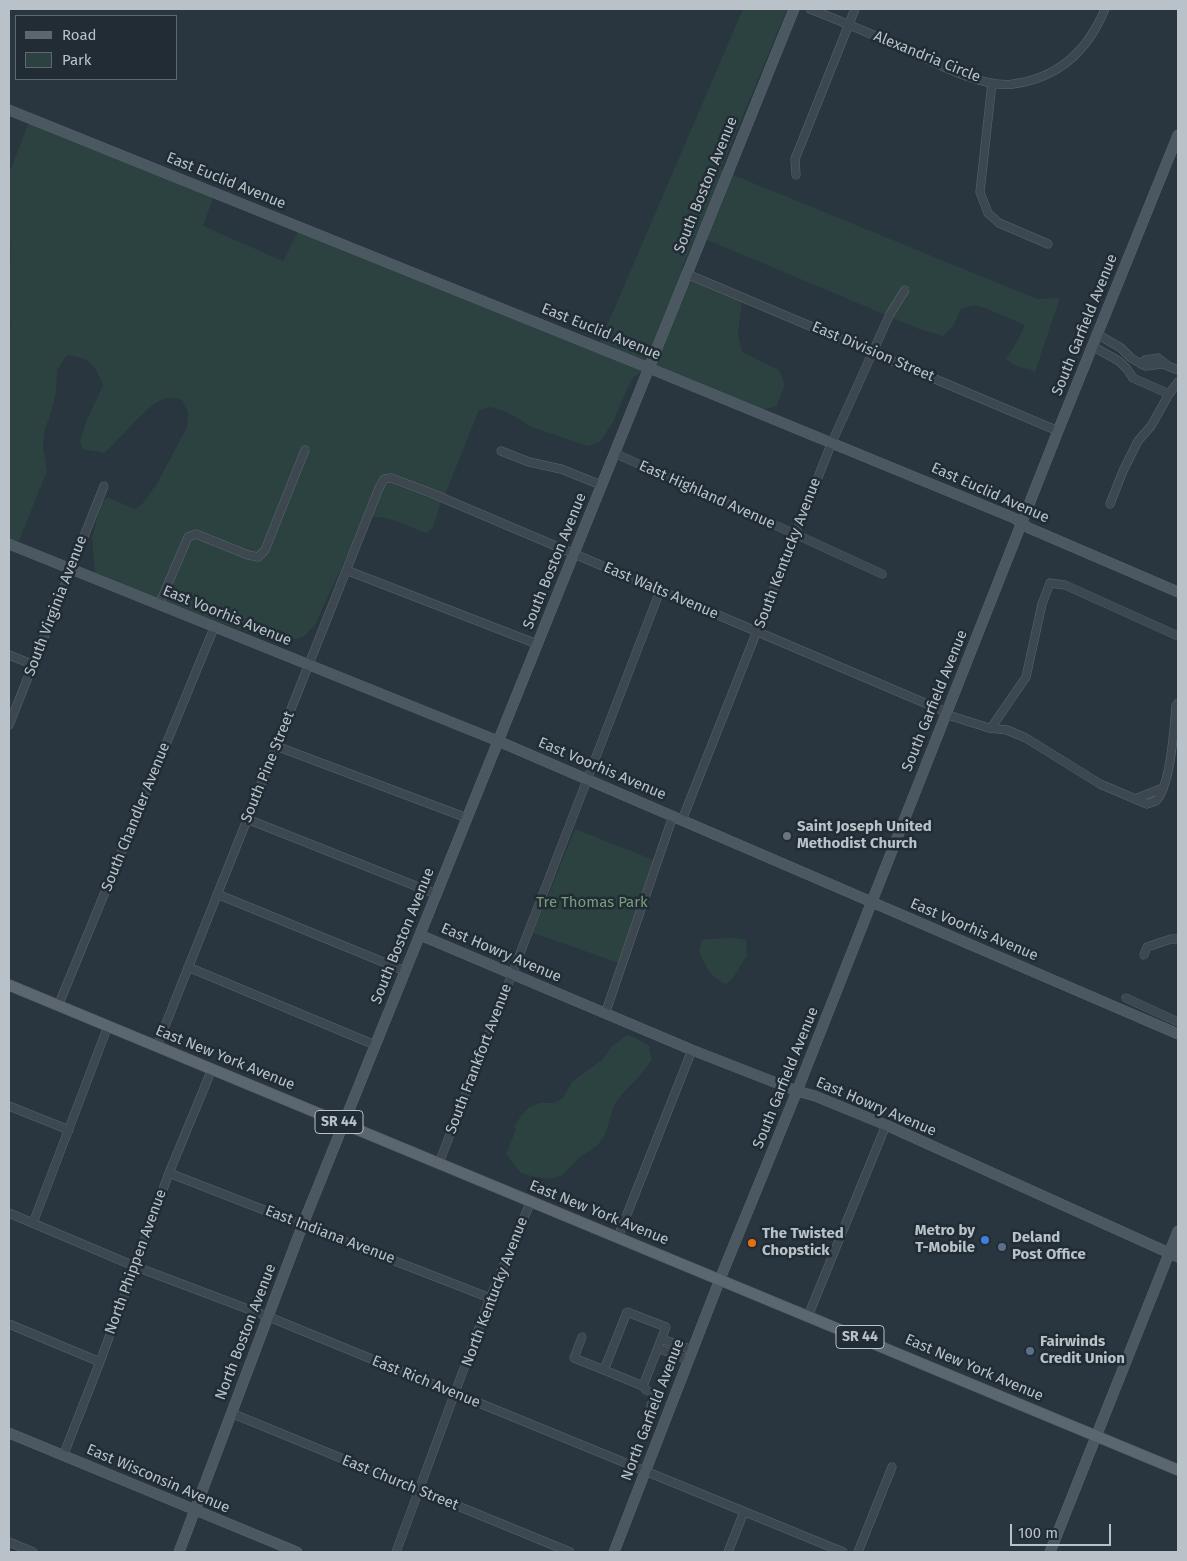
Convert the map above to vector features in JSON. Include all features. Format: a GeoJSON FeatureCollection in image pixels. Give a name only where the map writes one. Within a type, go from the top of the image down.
{"type":"FeatureCollection","features":[{"type":"Feature","properties":{"kind":"main road","name":"East New York Avenue"},"geometry":{"type":"LineString","coordinates":[[9,985],[1178,1470]]}},
{"type":"Feature","properties":{"kind":"street","name":"South Boston Avenue"},"geometry":{"type":"LineString","coordinates":[[343,1124],[794,9]]}},
{"type":"Feature","properties":{"kind":"street","name":"Alexandria Circle"},"geometry":{"type":"LineString","coordinates":[[810,9],[849,24],[962,74],[992,83],[1012,85],[1048,75],[1074,58],[1088,42],[1099,24],[1105,9]]}},
{"type":"Feature","properties":{"kind":"street"},"geometry":{"type":"LineString","coordinates":[[796,175],[795,159],[855,9]]}},
{"type":"Feature","properties":{"kind":"street"},"geometry":{"type":"LineString","coordinates":[[992,83],[980,192],[988,213],[999,223],[1048,244]]}},
{"type":"Feature","properties":{"kind":"street","name":"East Euclid Avenue"},"geometry":{"type":"LineString","coordinates":[[9,110],[832,442],[1014,518],[1029,528],[1178,592]]}},
{"type":"Feature","properties":{"kind":"street","name":"South Garfield Avenue"},"geometry":{"type":"LineString","coordinates":[[720,1279],[1178,135]]}},
{"type":"Feature","properties":{"kind":"street","name":"East Division Street"},"geometry":{"type":"LineString","coordinates":[[687,274],[1058,431]]}},
{"type":"Feature","properties":{"kind":"street","name":"South Kentucky Avenue"},"geometry":{"type":"LineString","coordinates":[[605,1014],[677,818],[757,632],[832,442],[890,314],[905,290]]}},
{"type":"Feature","properties":{"kind":"street"},"geometry":{"type":"LineString","coordinates":[[1097,334],[1121,348],[1131,358],[1141,364],[1146,366],[1163,364],[1178,370]]}},
{"type":"Feature","properties":{"kind":"street"},"geometry":{"type":"LineString","coordinates":[[1092,346],[1119,361],[1127,368],[1133,378],[1169,394]]}},
{"type":"Feature","properties":{"kind":"street"},"geometry":{"type":"LineString","coordinates":[[1110,504],[1131,453],[1138,441],[1151,426],[1178,382]]}},
{"type":"Feature","properties":{"kind":"street"},"geometry":{"type":"LineString","coordinates":[[159,605],[188,537],[196,534],[248,555],[258,556],[265,550],[305,450]]}},
{"type":"Feature","properties":{"kind":"street"},"geometry":{"type":"LineString","coordinates":[[501,451],[601,485]]}},
{"type":"Feature","properties":{"kind":"street","name":"East Highland Avenue"},"geometry":{"type":"LineString","coordinates":[[614,453],[882,574]]}},
{"type":"Feature","properties":{"kind":"street","name":"East Walts Avenue"},"geometry":{"type":"LineString","coordinates":[[379,488],[384,479],[391,478],[946,713],[991,728],[1006,730],[1026,738],[1100,784],[1147,804],[1153,803],[1159,798],[1163,788],[1178,703]]}},
{"type":"Feature","properties":{"kind":"street","name":"South Virginia Avenue"},"geometry":{"type":"LineString","coordinates":[[9,725],[104,486]]}},
{"type":"Feature","properties":{"kind":"street","name":"South Pine Street"},"geometry":{"type":"LineString","coordinates":[[157,1046],[379,488]]}},
{"type":"Feature","properties":{"kind":"street","name":"East Voorhis Avenue"},"geometry":{"type":"LineString","coordinates":[[9,544],[498,741],[1178,1034]]}},
{"type":"Feature","properties":{"kind":"street"},"geometry":{"type":"LineString","coordinates":[[346,570],[537,644]]}},
{"type":"Feature","properties":{"kind":"street"},"geometry":{"type":"LineString","coordinates":[[991,728],[1026,677],[1042,604],[1050,583],[1064,585],[1178,636]]}},
{"type":"Feature","properties":{"kind":"street","name":"South Frankfort Avenue"},"geometry":{"type":"LineString","coordinates":[[439,1163],[660,591]]}},
{"type":"Feature","properties":{"kind":"street","name":"South Chandler Avenue"},"geometry":{"type":"LineString","coordinates":[[58,1006],[214,628]]}},
{"type":"Feature","properties":{"kind":"street"},"geometry":{"type":"LineString","coordinates":[[9,655],[34,665]]}},
{"type":"Feature","properties":{"kind":"street"},"geometry":{"type":"LineString","coordinates":[[276,746],[467,818]]}},
{"type":"Feature","properties":{"kind":"street"},"geometry":{"type":"LineString","coordinates":[[247,819],[436,894]]}},
{"type":"Feature","properties":{"kind":"street"},"geometry":{"type":"LineString","coordinates":[[217,894],[405,971]]}},
{"type":"Feature","properties":{"kind":"street","name":"East Howry Avenue"},"geometry":{"type":"LineString","coordinates":[[420,934],[692,1050],[815,1096],[886,1126],[1174,1255]]}},
{"type":"Feature","properties":{"kind":"street"},"geometry":{"type":"LineString","coordinates":[[1144,955],[1147,947],[1171,939],[1178,939]]}},
{"type":"Feature","properties":{"kind":"street"},"geometry":{"type":"LineString","coordinates":[[188,967],[375,1045]]}},
{"type":"Feature","properties":{"kind":"street"},"geometry":{"type":"LineString","coordinates":[[1126,998],[1178,1022]]}},
{"type":"Feature","properties":{"kind":"street"},"geometry":{"type":"LineString","coordinates":[[33,1223],[108,1026]]}},
{"type":"Feature","properties":{"kind":"street"},"geometry":{"type":"LineString","coordinates":[[618,1237],[692,1050]]}},
{"type":"Feature","properties":{"kind":"street","name":"North Phippen Avenue"},"geometry":{"type":"LineString","coordinates":[[63,1456],[100,1362],[169,1173],[212,1069]]}},
{"type":"Feature","properties":{"kind":"street"},"geometry":{"type":"LineString","coordinates":[[9,1106],[69,1130]]}},
{"type":"Feature","properties":{"kind":"street","name":"North Boston Avenue"},"geometry":{"type":"LineString","coordinates":[[179,1552],[303,1224],[343,1124]]}},
{"type":"Feature","properties":{"kind":"street"},"geometry":{"type":"LineString","coordinates":[[808,1316],[886,1126]]}},
{"type":"Feature","properties":{"kind":"street","name":"East Indiana Avenue"},"geometry":{"type":"LineString","coordinates":[[169,1173],[490,1298]]}},
{"type":"Feature","properties":{"kind":"street","name":"North Kentucky Avenue"},"geometry":{"type":"LineString","coordinates":[[396,1552],[490,1298],[531,1201]]}},
{"type":"Feature","properties":{"kind":"street","name":"East Rich Avenue"},"geometry":{"type":"LineString","coordinates":[[9,1213],[134,1266],[269,1317],[842,1552]]}},
{"type":"Feature","properties":{"kind":"street"},"geometry":{"type":"LineString","coordinates":[[1050,1552],[1174,1255],[1178,1231]]}},
{"type":"Feature","properties":{"kind":"street","name":"North Garfield Avenue"},"geometry":{"type":"LineString","coordinates":[[614,1552],[720,1279]]}},
{"type":"Feature","properties":{"kind":"street"},"geometry":{"type":"LineString","coordinates":[[604,1370],[627,1312],[666,1328],[643,1386]]}},
{"type":"Feature","properties":{"kind":"street"},"geometry":{"type":"LineString","coordinates":[[9,1324],[100,1362]]}},
{"type":"Feature","properties":{"kind":"street"},"geometry":{"type":"LineString","coordinates":[[582,1337],[574,1358],[643,1386],[646,1390],[655,1394],[649,1412]]}},
{"type":"Feature","properties":{"kind":"street"},"geometry":{"type":"LineString","coordinates":[[662,1339],[690,1355]]}},
{"type":"Feature","properties":{"kind":"street"},"geometry":{"type":"LineString","coordinates":[[658,1348],[690,1355]]}},
{"type":"Feature","properties":{"kind":"street","name":"East Church Street"},"geometry":{"type":"LineString","coordinates":[[231,1413],[570,1552]]}},
{"type":"Feature","properties":{"kind":"street","name":"East Wisconsin Avenue"},"geometry":{"type":"LineString","coordinates":[[9,1433],[284,1550],[297,1552]]}},
{"type":"Feature","properties":{"kind":"street"},"geometry":{"type":"LineString","coordinates":[[858,1552],[892,1467]]}},
{"type":"Feature","properties":{"kind":"street"},"geometry":{"type":"LineString","coordinates":[[728,1552],[744,1512]]}},
{"type":"Feature","properties":{"kind":"street"},"geometry":{"type":"LineString","coordinates":[[9,1542],[34,1552]]}},
{"type":"Feature","properties":{"kind":"green space"},"geometry":{"type":"Polygon","coordinates":[[[743,9],[787,9],[721,169],[725,171],[698,236],[696,235],[681,270],[684,272],[647,363],[599,344],[743,9]]]}},
{"type":"Feature","properties":{"kind":"green space"},"geometry":{"type":"Polygon","coordinates":[[[29,122],[213,198],[203,226],[283,261],[298,231],[644,370],[634,377],[613,422],[600,442],[587,446],[532,427],[507,412],[491,407],[479,410],[445,495],[393,474],[383,476],[377,483],[354,540],[315,625],[303,637],[278,643],[146,596],[95,575],[92,538],[101,504],[107,497],[135,509],[143,503],[158,482],[187,427],[188,412],[182,400],[170,398],[162,400],[145,412],[104,453],[82,449],[80,440],[103,385],[94,367],[87,360],[67,355],[57,370],[56,393],[45,429],[43,447],[47,471],[19,541],[9,539],[9,338],[11,325],[9,319],[9,271],[11,246],[9,235],[9,174],[29,122]]]}},
{"type":"Feature","properties":{"kind":"green space"},"geometry":{"type":"Polygon","coordinates":[[[731,174],[1037,299],[1060,298],[1035,372],[1012,364],[1006,359],[1025,325],[985,308],[973,305],[961,309],[953,326],[944,336],[919,329],[892,318],[910,289],[904,285],[886,315],[705,239],[731,174]]]}},
{"type":"Feature","properties":{"kind":"green space"},"geometry":{"type":"Polygon","coordinates":[[[688,279],[742,301],[738,334],[742,352],[779,370],[785,385],[776,407],[762,409],[654,365],[688,279]]]}},
{"type":"Feature","properties":{"kind":"green space"},"geometry":{"type":"Polygon","coordinates":[[[387,482],[441,502],[433,528],[427,533],[385,518],[371,517],[387,482]]]}},
{"type":"Feature","properties":{"kind":"green space","name":"Tre Thomas Park"},"geometry":{"type":"Polygon","coordinates":[[[575,829],[654,860],[619,963],[533,933],[575,829]]]}},
{"type":"Feature","properties":{"kind":"green space"},"geometry":{"type":"Polygon","coordinates":[[[736,938],[746,940],[747,956],[726,984],[709,971],[699,951],[702,940],[736,938]]]}},
{"type":"Feature","properties":{"kind":"green space"},"geometry":{"type":"Polygon","coordinates":[[[627,1035],[649,1046],[652,1060],[614,1105],[605,1135],[597,1146],[580,1157],[562,1175],[550,1179],[521,1173],[506,1154],[516,1129],[514,1128],[520,1117],[528,1108],[540,1103],[554,1103],[563,1098],[572,1082],[603,1059],[611,1047],[627,1035]]]}},
{"type":"Feature","properties":{"kind":"place","name":"Saint Joseph United Methodist Church"},"geometry":{"type":"Point","coordinates":[787,836]}},
{"type":"Feature","properties":{"kind":"place","name":"Metro by T-Mobile"},"geometry":{"type":"Point","coordinates":[985,1240]}},
{"type":"Feature","properties":{"kind":"place","name":"The Twisted Chopstick"},"geometry":{"type":"Point","coordinates":[752,1243]}},
{"type":"Feature","properties":{"kind":"place","name":"Deland Post Office"},"geometry":{"type":"Point","coordinates":[1002,1247]}},
{"type":"Feature","properties":{"kind":"place","name":"Fairwinds Credit Union"},"geometry":{"type":"Point","coordinates":[1030,1351]}}]}
